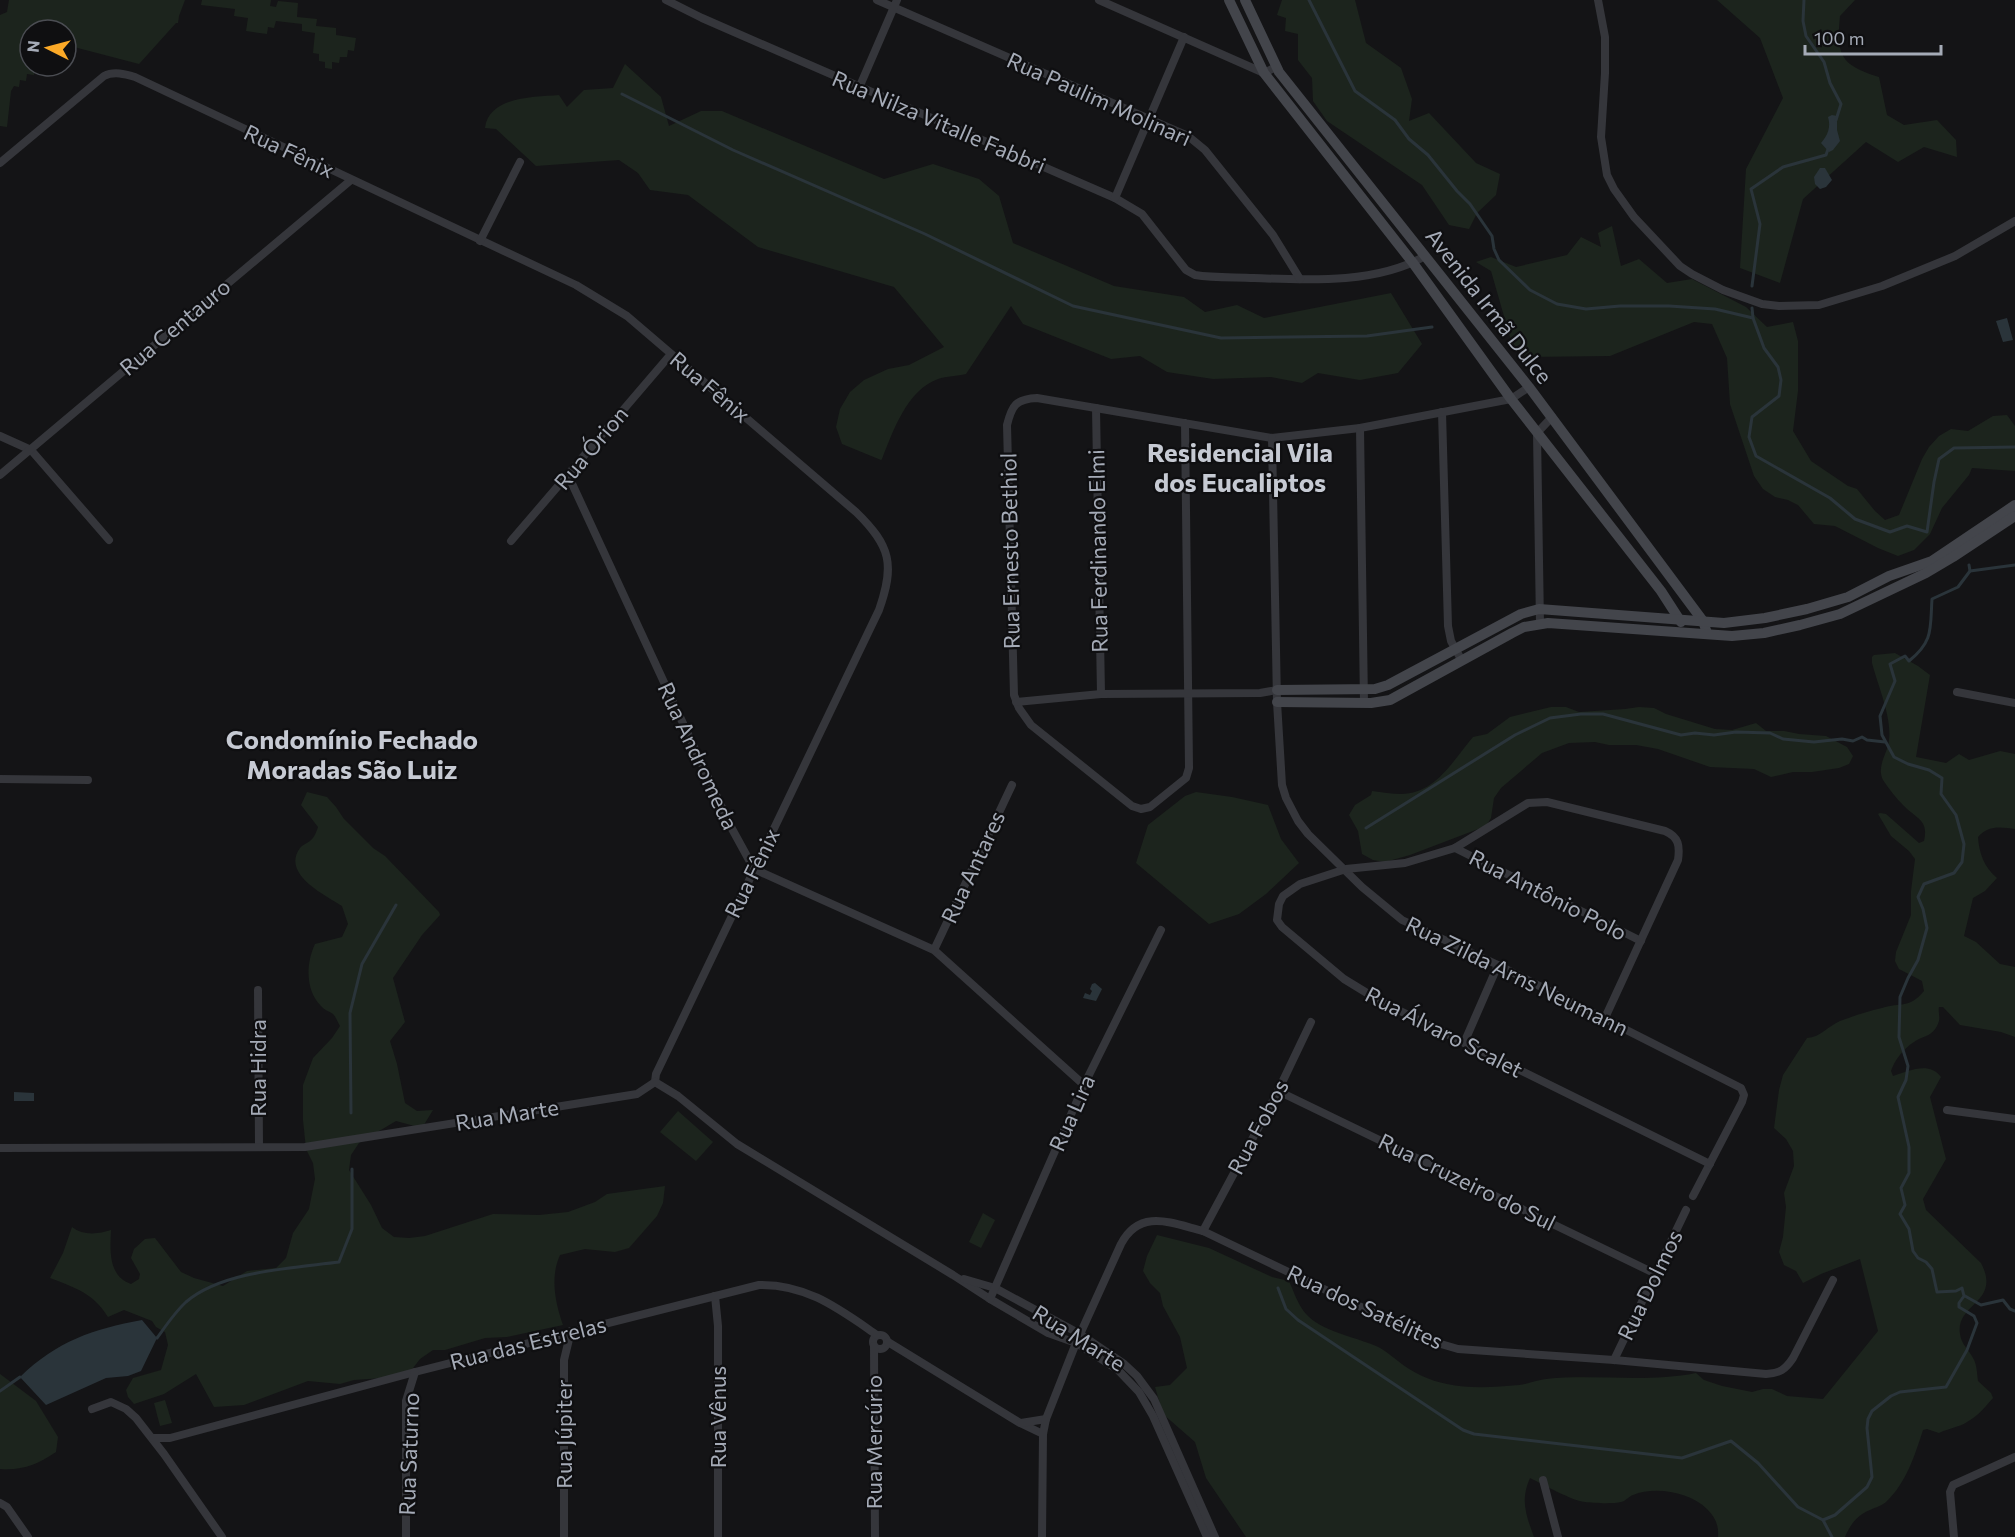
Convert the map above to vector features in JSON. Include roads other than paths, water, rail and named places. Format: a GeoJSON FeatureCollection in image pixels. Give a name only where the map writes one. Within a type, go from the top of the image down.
{"type":"FeatureCollection","features":[{"type":"Feature","properties":{"kind":"street","name":"Rua Nilza Vitalle Fabbri"},"geometry":{"type":"LineString","coordinates":[[666,0],[859,88],[1115,198],[1142,214],[1190,273],[1300,279]]}},
{"type":"Feature","properties":{"kind":"street","name":"Rua Paulim Molinari"},"geometry":{"type":"LineString","coordinates":[[877,0],[896,4],[1178,130],[1198,143],[1273,235],[1300,279]]}},
{"type":"Feature","properties":{"kind":"street"},"geometry":{"type":"LineString","coordinates":[[1099,0],[1264,73],[1276,67]]}},
{"type":"Feature","properties":{"kind":"street","name":"Avenida Irmã Dulce"},"geometry":{"type":"LineString","coordinates":[[1229,0],[1264,73],[1413,263],[1511,399],[1661,591],[1680,618],[1685,632]]}},
{"type":"Feature","properties":{"kind":"street","name":"Avenida Irmã Dulce"},"geometry":{"type":"LineString","coordinates":[[1245,0],[1276,67],[1552,417],[1703,621],[1707,633]]}},
{"type":"Feature","properties":{"kind":"street"},"geometry":{"type":"LineString","coordinates":[[1598,0],[1605,37],[1601,137],[1607,175],[1634,217],[1673,259],[1708,283],[1741,298],[1762,304],[1819,305],[1882,286],[1955,256],[2015,221]]}},
{"type":"Feature","properties":{"kind":"street"},"geometry":{"type":"LineString","coordinates":[[859,88],[896,4]]}},
{"type":"Feature","properties":{"kind":"street"},"geometry":{"type":"LineString","coordinates":[[1115,198],[1184,37]]}},
{"type":"Feature","properties":{"kind":"street","name":"Rua Fênix"},"geometry":{"type":"LineString","coordinates":[[0,163],[104,76],[118,73],[135,77],[593,294],[627,316],[862,517],[878,536],[889,570],[889,579],[879,610],[656,1074],[655,1082]]}},
{"type":"Feature","properties":{"kind":"street"},"geometry":{"type":"LineString","coordinates":[[480,241],[520,162]]}},
{"type":"Feature","properties":{"kind":"street","name":"Rua Centauro"},"geometry":{"type":"LineString","coordinates":[[0,475],[351,180]]}},
{"type":"Feature","properties":{"kind":"street"},"geometry":{"type":"LineString","coordinates":[[1300,279],[1325,280],[1354,276],[1413,263],[1425,256]]}},
{"type":"Feature","properties":{"kind":"street","name":"Rua Órion"},"geometry":{"type":"LineString","coordinates":[[511,541],[671,354]]}},
{"type":"Feature","properties":{"kind":"street"},"geometry":{"type":"LineString","coordinates":[[1096,408],[1272,438],[1360,428],[1511,399],[1529,387]]}},
{"type":"Feature","properties":{"kind":"street","name":"Rua Ernesto Bethiol"},"geometry":{"type":"LineString","coordinates":[[1016,702],[1012,682],[1007,425],[1011,409],[1026,399],[1096,408]]}},
{"type":"Feature","properties":{"kind":"street","name":"Rua Ferdinando Elmi"},"geometry":{"type":"LineString","coordinates":[[1096,408],[1101,694]]}},
{"type":"Feature","properties":{"kind":"street"},"geometry":{"type":"LineString","coordinates":[[1442,412],[1448,626],[1451,641],[1462,661]]}},
{"type":"Feature","properties":{"kind":"street"},"geometry":{"type":"LineString","coordinates":[[1540,624],[1537,433],[1552,417]]}},
{"type":"Feature","properties":{"kind":"street"},"geometry":{"type":"LineString","coordinates":[[1185,423],[1188,694],[1188,775],[1150,807],[1136,808],[1031,725],[1016,702],[1101,694],[1188,694],[1260,693],[1277,690],[1364,689],[1388,685],[1521,614],[1539,609],[1724,622],[1756,619],[1808,609],[1848,597],[1889,576],[1932,561],[2015,505]]}},
{"type":"Feature","properties":{"kind":"street"},"geometry":{"type":"LineString","coordinates":[[1360,428],[1364,703]]}},
{"type":"Feature","properties":{"kind":"street"},"geometry":{"type":"LineString","coordinates":[[0,436],[32,450],[109,540]]}},
{"type":"Feature","properties":{"kind":"street","name":"Rua Zilda Arns Neumann"},"geometry":{"type":"LineString","coordinates":[[1272,438],[1277,702],[1282,785],[1298,820],[1308,834],[1362,887],[1402,920],[1498,964],[1741,1088],[1744,1095],[1742,1102],[1710,1164]]}},
{"type":"Feature","properties":{"kind":"street","name":"Rua Andromeda"},"geometry":{"type":"LineString","coordinates":[[568,475],[726,817],[754,869]]}},
{"type":"Feature","properties":{"kind":"street"},"geometry":{"type":"LineString","coordinates":[[1260,693],[1277,702],[1364,703],[1390,700],[1518,630],[1540,624],[1732,636],[1764,633],[1800,625],[1840,614],[1894,589],[1953,557],[2015,516]]}},
{"type":"Feature","properties":{"kind":"street"},"geometry":{"type":"LineString","coordinates":[[1889,576],[1894,589]]}},
{"type":"Feature","properties":{"kind":"street"},"geometry":{"type":"LineString","coordinates":[[1957,692],[2015,703]]}},
{"type":"Feature","properties":{"kind":"street"},"geometry":{"type":"LineString","coordinates":[[0,779],[88,780]]}},
{"type":"Feature","properties":{"kind":"street","name":"Rua Antares"},"geometry":{"type":"LineString","coordinates":[[933,950],[1012,785]]}},
{"type":"Feature","properties":{"kind":"street"},"geometry":{"type":"LineString","coordinates":[[1346,869],[1405,862],[1455,848],[1528,803],[1540,801],[1665,831],[1676,838],[1679,845],[1678,860],[1604,1020]]}},
{"type":"Feature","properties":{"kind":"street","name":"Rua Antônio Polo"},"geometry":{"type":"LineString","coordinates":[[1455,848],[1641,941]]}},
{"type":"Feature","properties":{"kind":"street"},"geometry":{"type":"LineString","coordinates":[[754,869],[933,950],[1084,1085]]}},
{"type":"Feature","properties":{"kind":"street","name":"Rua Álvaro Scalet"},"geometry":{"type":"LineString","coordinates":[[1346,869],[1300,884],[1283,896],[1277,912],[1277,920],[1282,927],[1344,979],[1380,1001],[1710,1164]]}},
{"type":"Feature","properties":{"kind":"street","name":"Rua Lira"},"geometry":{"type":"LineString","coordinates":[[990,1299],[1084,1085],[1161,930]]}},
{"type":"Feature","properties":{"kind":"street"},"geometry":{"type":"LineString","coordinates":[[1464,1043],[1498,964]]}},
{"type":"Feature","properties":{"kind":"street","name":"Rua Hidra"},"geometry":{"type":"LineString","coordinates":[[258,990],[259,1146]]}},
{"type":"Feature","properties":{"kind":"street","name":"Rua Fobos"},"geometry":{"type":"LineString","coordinates":[[1203,1231],[1278,1091],[1311,1022]]}},
{"type":"Feature","properties":{"kind":"street","name":"Rua Marte"},"geometry":{"type":"LineString","coordinates":[[0,1148],[305,1146],[637,1094],[655,1082],[678,1096],[737,1144],[1028,1322],[1048,1333],[1076,1343],[1118,1370],[1139,1392],[1153,1416],[1207,1537]]}},
{"type":"Feature","properties":{"kind":"street","name":"Rua Cruzeiro do Sul"},"geometry":{"type":"LineString","coordinates":[[1278,1091],[1656,1274]]}},
{"type":"Feature","properties":{"kind":"street"},"geometry":{"type":"LineString","coordinates":[[1947,1110],[2015,1119]]}},
{"type":"Feature","properties":{"kind":"street"},"geometry":{"type":"LineString","coordinates":[[1694,1196],[1710,1164]]}},
{"type":"Feature","properties":{"kind":"street","name":"Rua Dolmos"},"geometry":{"type":"LineString","coordinates":[[1614,1360],[1686,1210]]}},
{"type":"Feature","properties":{"kind":"street","name":"Rua dos Satélites"},"geometry":{"type":"LineString","coordinates":[[1042,1537],[1043,1434],[1046,1419],[1076,1343],[1121,1244],[1126,1235],[1145,1222],[1155,1220],[1203,1231],[1434,1342],[1458,1349],[1766,1374],[1778,1373],[1786,1368],[1793,1358],[1833,1280]]}},
{"type":"Feature","properties":{"kind":"street","name":"Rua Marte"},"geometry":{"type":"LineString","coordinates":[[953,1275],[995,1288],[1080,1334],[1123,1363],[1137,1376],[1154,1399],[1215,1537]]}},
{"type":"Feature","properties":{"kind":"street","name":"Rua das Estrelas"},"geometry":{"type":"LineString","coordinates":[[153,1438],[170,1438],[571,1331],[749,1287],[777,1285],[800,1290],[826,1301],[877,1335]]}},
{"type":"Feature","properties":{"kind":"street","name":"Rua Vênus"},"geometry":{"type":"LineString","coordinates":[[715,1296],[718,1326],[718,1537]]}},
{"type":"Feature","properties":{"kind":"street"},"geometry":{"type":"LineString","coordinates":[[1028,1322],[1033,1310]]}},
{"type":"Feature","properties":{"kind":"street","name":"Rua Júpiter"},"geometry":{"type":"LineString","coordinates":[[564,1537],[564,1360],[571,1331]]}},
{"type":"Feature","properties":{"kind":"street"},"geometry":{"type":"LineString","coordinates":[[888,1342],[884,1348],[877,1348],[873,1340],[877,1335],[886,1336],[888,1342],[1020,1423],[1043,1434]]}},
{"type":"Feature","properties":{"kind":"street","name":"Rua Mercúrio"},"geometry":{"type":"LineString","coordinates":[[874,1346],[875,1537]]}},
{"type":"Feature","properties":{"kind":"street","name":"Rua Saturno"},"geometry":{"type":"LineString","coordinates":[[406,1537],[406,1401],[415,1372]]}},
{"type":"Feature","properties":{"kind":"street"},"geometry":{"type":"LineString","coordinates":[[92,1409],[111,1402],[126,1409],[136,1418],[153,1438],[222,1537]]}},
{"type":"Feature","properties":{"kind":"street"},"geometry":{"type":"LineString","coordinates":[[1020,1423],[1046,1419]]}},
{"type":"Feature","properties":{"kind":"street"},"geometry":{"type":"LineString","coordinates":[[164,1454],[170,1438]]}},
{"type":"Feature","properties":{"kind":"street"},"geometry":{"type":"LineString","coordinates":[[1954,1537],[1950,1492],[1953,1485],[2015,1457]]}},
{"type":"Feature","properties":{"kind":"street"},"geometry":{"type":"LineString","coordinates":[[1543,1480],[1558,1537]]}},
{"type":"Feature","properties":{"kind":"street"},"geometry":{"type":"LineString","coordinates":[[0,1503],[7,1507],[28,1537]]}},
{"type":"Feature","properties":{"kind":"waterway"},"geometry":{"type":"LineString","coordinates":[[1309,0],[1355,91],[1395,120],[1409,139],[1428,155],[1470,204],[1492,236],[1499,260],[1530,290],[1557,304],[1586,309],[1669,306],[1715,309],[1753,318]]}},
{"type":"Feature","properties":{"kind":"waterway"},"geometry":{"type":"LineString","coordinates":[[1804,0],[1803,21],[1806,36],[1824,62],[1830,83],[1841,104],[1836,120]]}},
{"type":"Feature","properties":{"kind":"waterway"},"geometry":{"type":"LineString","coordinates":[[622,94],[733,150],[925,234],[1073,306],[1221,338],[1367,336],[1432,327]]}},
{"type":"Feature","properties":{"kind":"waterway"},"geometry":{"type":"LineString","coordinates":[[1752,286],[1760,224],[1751,189],[1783,167],[1826,155],[1828,149]]}},
{"type":"Feature","properties":{"kind":"waterway"},"geometry":{"type":"LineString","coordinates":[[1752,308],[1753,318],[1764,348],[1778,367],[1781,380],[1779,396],[1752,417],[1749,437],[1756,456],[1830,498],[1855,519],[1890,532],[1907,526],[1927,532],[1939,459],[1954,448],[2015,447]]}},
{"type":"Feature","properties":{"kind":"waterway"},"geometry":{"type":"LineString","coordinates":[[1823,1520],[1835,1515],[1867,1487],[1872,1477],[1867,1428],[1872,1411],[1900,1392],[1946,1387],[1967,1350],[1977,1323],[1974,1316],[1959,1307],[1964,1296],[1962,1288],[1956,1291],[1937,1292],[1932,1269],[1913,1251],[1909,1229],[1900,1214],[1905,1205],[1901,1188],[1909,1173],[1909,1147],[1898,1097],[1906,1080],[1908,1066],[1899,1037],[1900,997],[1918,960],[1927,928],[1918,897],[1924,884],[1954,873],[1962,862],[1964,844],[1956,815],[1941,794],[1942,778],[1929,770],[1894,757],[1882,735],[1880,716],[1895,681],[1890,664],[1905,656],[1909,661],[1923,647],[1929,633],[1932,599],[1958,587],[1970,571],[1969,565]]}},
{"type":"Feature","properties":{"kind":"waterway"},"geometry":{"type":"LineString","coordinates":[[1970,571],[2015,565]]}},
{"type":"Feature","properties":{"kind":"waterway"},"geometry":{"type":"LineString","coordinates":[[1366,828],[1515,735],[1550,718],[1603,714],[1681,735],[1770,733],[1783,739],[1814,742],[1842,739],[1853,741],[1862,737],[1867,740],[1885,742]]}},
{"type":"Feature","properties":{"kind":"waterway"},"geometry":{"type":"LineString","coordinates":[[351,1113],[350,1013],[362,964],[396,905]]}},
{"type":"Feature","properties":{"kind":"waterway"},"geometry":{"type":"LineString","coordinates":[[157,1338],[186,1302],[219,1284],[238,1277],[280,1269],[339,1262],[352,1229],[352,1169]]}},
{"type":"Feature","properties":{"kind":"waterway"},"geometry":{"type":"LineString","coordinates":[[1278,1288],[1286,1309],[1298,1320],[1463,1430],[1474,1434],[1682,1458],[1731,1441],[1758,1463],[1798,1507],[1823,1520],[1832,1537]]}},
{"type":"Feature","properties":{"kind":"waterway"},"geometry":{"type":"LineString","coordinates":[[1965,1296],[1981,1305],[2003,1300],[2010,1309],[2015,1311]]}},
{"type":"Feature","properties":{"kind":"waterway"},"geometry":{"type":"LineString","coordinates":[[0,1391],[20,1377]]}},
{"type":"Feature","properties":{"kind":"district","name":"Residencial Vila dos Eucaliptos"},"geometry":{"type":"Point","coordinates":[1240,468]}},
{"type":"Feature","properties":{"kind":"district","name":"Condomínio Fechado Moradas São Luiz"},"geometry":{"type":"Point","coordinates":[352,755]}}]}
